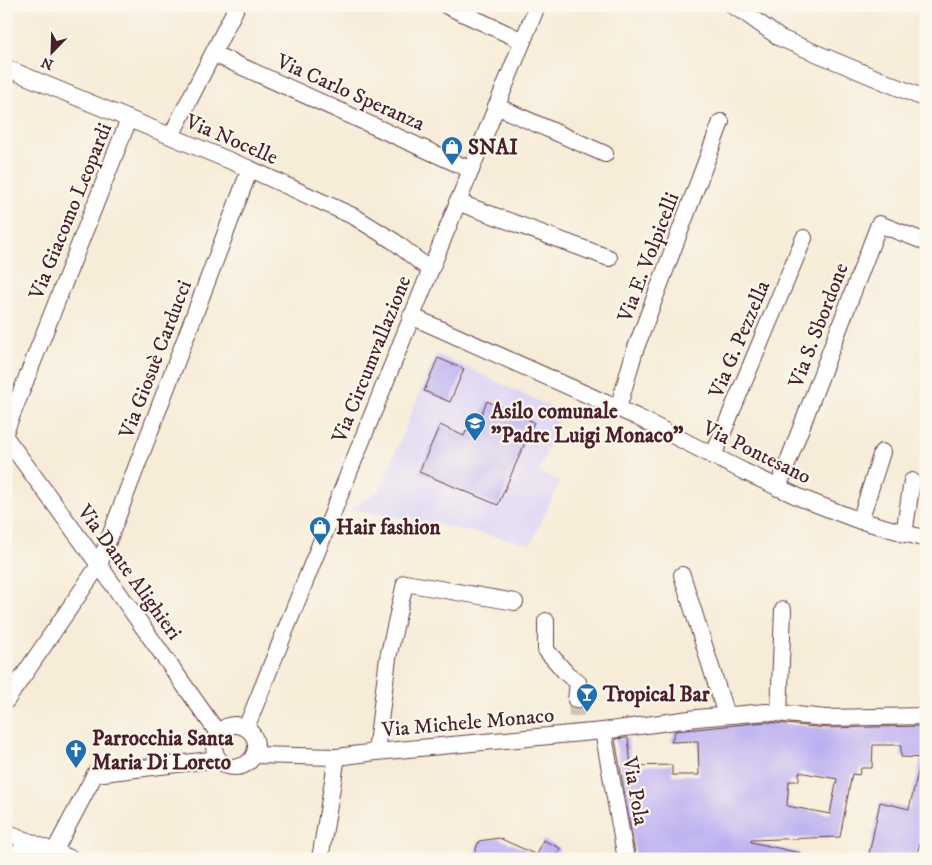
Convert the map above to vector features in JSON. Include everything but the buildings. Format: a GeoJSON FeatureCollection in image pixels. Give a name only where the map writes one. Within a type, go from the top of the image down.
{"type":"FeatureCollection","features":[{"type":"Feature","properties":{"kind":"street"},"geometry":{"type":"LineString","coordinates":[[171,136],[237,6]]}},
{"type":"Feature","properties":{"kind":"street"},"geometry":{"type":"LineString","coordinates":[[447,6],[523,41]]}},
{"type":"Feature","properties":{"kind":"street","name":"Via Circumvallazione"},"geometry":{"type":"LineString","coordinates":[[246,728],[537,6]]}},
{"type":"Feature","properties":{"kind":"street"},"geometry":{"type":"LineString","coordinates":[[732,6],[780,38],[926,99]]}},
{"type":"Feature","properties":{"kind":"street","name":"Via Carlo Speranza"},"geometry":{"type":"LineString","coordinates":[[214,54],[471,170]]}},
{"type":"Feature","properties":{"kind":"street","name":"Via Nocelle"},"geometry":{"type":"LineString","coordinates":[[6,68],[250,169],[355,217],[395,242],[430,270]]}},
{"type":"Feature","properties":{"kind":"street"},"geometry":{"type":"LineString","coordinates":[[496,106],[605,154]]}},
{"type":"Feature","properties":{"kind":"street","name":"Via Giacomo Leopardi"},"geometry":{"type":"LineString","coordinates":[[6,430],[129,119]]}},
{"type":"Feature","properties":{"kind":"street","name":"Via E. Volpicelli"},"geometry":{"type":"LineString","coordinates":[[618,409],[634,354],[721,122]]}},
{"type":"Feature","properties":{"kind":"street","name":"Via Giosuè Carducci"},"geometry":{"type":"LineString","coordinates":[[8,692],[100,565],[250,169]]}},
{"type":"Feature","properties":{"kind":"street"},"geometry":{"type":"LineString","coordinates":[[458,202],[610,258]]}},
{"type":"Feature","properties":{"kind":"street","name":"Via S. Sbordone"},"geometry":{"type":"LineString","coordinates":[[778,488],[879,224],[926,242]]}},
{"type":"Feature","properties":{"kind":"street","name":"Via G. Pezzella"},"geometry":{"type":"LineString","coordinates":[[713,456],[804,238]]}},
{"type":"Feature","properties":{"kind":"street","name":"Via Pontesano"},"geometry":{"type":"LineString","coordinates":[[411,316],[618,409],[778,488],[860,521],[926,539]]}},
{"type":"Feature","properties":{"kind":"street","name":"Via Dante Alighieri"},"geometry":{"type":"LineString","coordinates":[[6,438],[100,565],[218,733]]}},
{"type":"Feature","properties":{"kind":"street"},"geometry":{"type":"LineString","coordinates":[[860,521],[882,452]]}},
{"type":"Feature","properties":{"kind":"street"},"geometry":{"type":"LineString","coordinates":[[904,534],[912,481]]}},
{"type":"Feature","properties":{"kind":"street"},"geometry":{"type":"LineString","coordinates":[[682,575],[726,715]]}},
{"type":"Feature","properties":{"kind":"street"},"geometry":{"type":"LineString","coordinates":[[376,752],[388,658],[405,584],[515,602]]}},
{"type":"Feature","properties":{"kind":"street"},"geometry":{"type":"LineString","coordinates":[[779,713],[783,610]]}},
{"type":"Feature","properties":{"kind":"street"},"geometry":{"type":"LineString","coordinates":[[546,621],[546,650],[567,674],[578,682],[576,700]]}},
{"type":"Feature","properties":{"kind":"street","name":"Via Michele Monaco"},"geometry":{"type":"LineString","coordinates":[[254,755],[337,757],[603,731],[726,715],[766,712],[826,718],[926,716]]}},
{"type":"Feature","properties":{"kind":"street"},"geometry":{"type":"LineString","coordinates":[[236,724],[246,728],[253,735],[256,745],[254,755],[247,763],[237,767],[226,765],[218,759],[214,750],[214,741],[218,733],[226,726],[236,724]]}},
{"type":"Feature","properties":{"kind":"street","name":"Via Pola"},"geometry":{"type":"LineString","coordinates":[[603,731],[626,859]]}},
{"type":"Feature","properties":{"kind":"street"},"geometry":{"type":"LineString","coordinates":[[320,859],[337,757]]}},
{"type":"Feature","properties":{"kind":"street"},"geometry":{"type":"LineString","coordinates":[[54,852],[94,774],[218,759]]}},
{"type":"Feature","properties":{"kind":"street"},"geometry":{"type":"LineString","coordinates":[[6,832],[72,859]]}},
{"type":"Feature","properties":{"kind":"street"},"geometry":{"type":"LineString","coordinates":[[14,859],[27,840]]}},
{"type":"Feature","properties":{"kind":"shaded area","name":"Asilo comunale \"Padre Luigi Monaco\""},"geometry":{"type":"Polygon","coordinates":[[[436,353],[561,412],[539,472],[560,481],[531,544],[350,509],[379,491],[436,353]]]}},
{"type":"Feature","properties":{"kind":"tunnel"},"geometry":{"type":"LineString","coordinates":[[576,700],[578,733]]}},
{"type":"Feature","properties":{"kind":"place","name":"SNAI"},"geometry":{"type":"Point","coordinates":[452,166]}},
{"type":"Feature","properties":{"kind":"place","name":"Asilo comunale \"Padre Luigi Monaco\""},"geometry":{"type":"Point","coordinates":[475,442]}},
{"type":"Feature","properties":{"kind":"place","name":"Hair fashion"},"geometry":{"type":"Point","coordinates":[320,546]}},
{"type":"Feature","properties":{"kind":"place","name":"Tropical Bar"},"geometry":{"type":"Point","coordinates":[587,713]}},
{"type":"Feature","properties":{"kind":"place","name":"Parrocchia Santa Maria Di Loreto"},"geometry":{"type":"Point","coordinates":[76,769]}}]}
